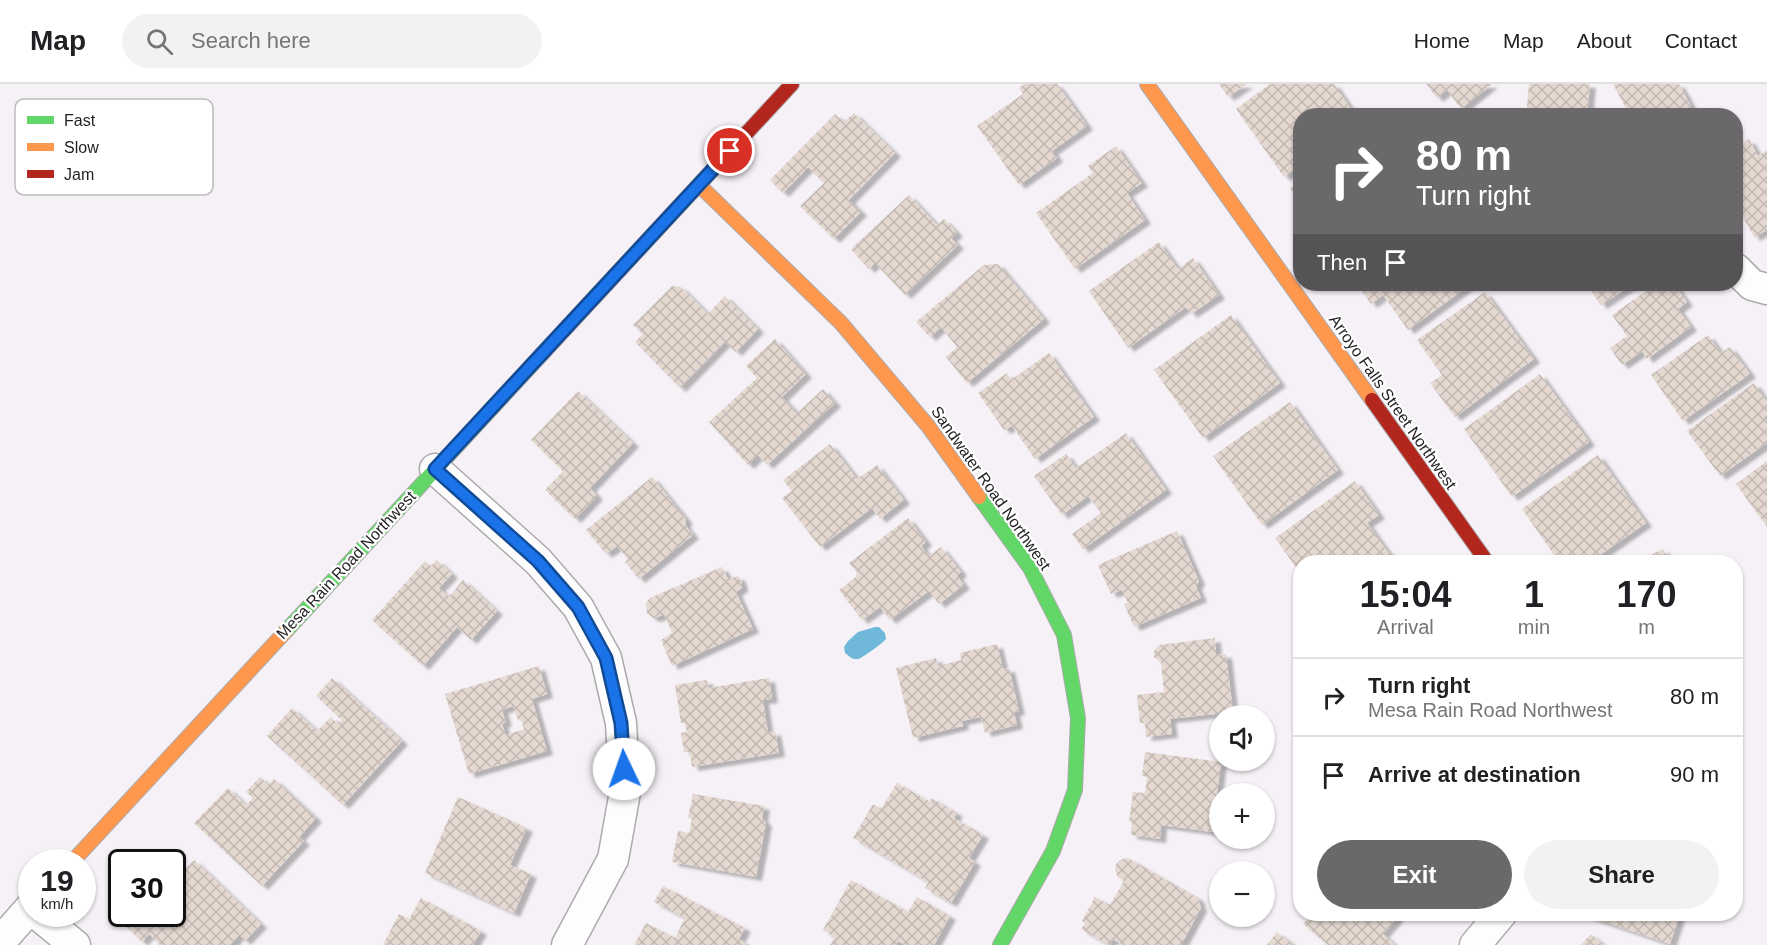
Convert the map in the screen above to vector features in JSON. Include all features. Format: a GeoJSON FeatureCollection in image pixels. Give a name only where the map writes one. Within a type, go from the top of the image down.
{"type":"FeatureCollection","features":[{"type":"Feature","properties":{"kind":"street","name":"Mesa Rain Road Northwest"},"geometry":{"type":"LineString","coordinates":[[84,849],[792,84]]}},
{"type":"Feature","properties":{"kind":"street","name":"Arroyo Falls Street Northwest"},"geometry":{"type":"LineString","coordinates":[[1147,84],[1293,289]]}},
{"type":"Feature","properties":{"kind":"street","name":"Sandwater Road Northwest"},"geometry":{"type":"LineString","coordinates":[[699,185],[841,323],[928,426],[1030,568],[1064,634],[1078,718],[1075,790],[1053,851],[1000,945]]}},
{"type":"Feature","properties":{"kind":"street"},"geometry":{"type":"LineString","coordinates":[[1743,276],[1752,285],[1767,289]]}},
{"type":"Feature","properties":{"kind":"street","name":"Arroyo Falls Street Northwest"},"geometry":{"type":"LineString","coordinates":[[1294,291],[1482,555]]}},
{"type":"Feature","properties":{"kind":"street"},"geometry":{"type":"LineString","coordinates":[[435,469],[538,561],[578,607],[606,658],[621,723],[625,792],[613,859],[567,945]]}},
{"type":"Feature","properties":{"kind":"street"},"geometry":{"type":"LineString","coordinates":[[1475,945],[1495,921]]}},
{"type":"Feature","properties":{"kind":"street"},"geometry":{"type":"LineString","coordinates":[[8,941],[18,927]]}},
{"type":"Feature","properties":{"kind":"street"},"geometry":{"type":"LineString","coordinates":[[54,927],[75,945]]}},
{"type":"Feature","properties":{"kind":"water"},"geometry":{"type":"Polygon","coordinates":[[[879,627],[885,633],[884,641],[858,659],[845,653],[844,647],[858,632],[879,627]]]}},
{"type":"Feature","properties":{"kind":"building"},"geometry":{"type":"Polygon","coordinates":[[[1024,84],[1057,84],[1087,126],[1052,151],[1057,158],[1019,185],[977,126],[1023,94],[1019,88],[1024,84]]]}},
{"type":"Feature","properties":{"kind":"building"},"geometry":{"type":"Polygon","coordinates":[[[1219,84],[1247,84],[1228,97],[1219,84]]]}},
{"type":"Feature","properties":{"kind":"building"},"geometry":{"type":"Polygon","coordinates":[[[1270,84],[1334,84],[1350,108],[1293,108],[1293,170],[1284,177],[1236,109],[1270,84]]]}},
{"type":"Feature","properties":{"kind":"building"},"geometry":{"type":"Polygon","coordinates":[[[1426,84],[1492,84],[1462,108],[1447,90],[1437,98],[1426,84]]]}},
{"type":"Feature","properties":{"kind":"building"},"geometry":{"type":"Polygon","coordinates":[[[1529,84],[1590,84],[1588,108],[1527,108],[1529,84]]]}},
{"type":"Feature","properties":{"kind":"building"},"geometry":{"type":"Polygon","coordinates":[[[1613,84],[1679,84],[1691,106],[1687,108],[1626,108],[1613,84]]]}},
{"type":"Feature","properties":{"kind":"building"},"geometry":{"type":"Polygon","coordinates":[[[854,113],[895,153],[849,200],[861,212],[834,239],[800,206],[824,183],[808,167],[783,193],[770,180],[835,114],[844,122],[854,113]]]}},
{"type":"Feature","properties":{"kind":"building"},"geometry":{"type":"Polygon","coordinates":[[[1749,139],[1758,156],[1767,150],[1767,230],[1754,237],[1743,217],[1743,143],[1749,139]]]}},
{"type":"Feature","properties":{"kind":"building"},"geometry":{"type":"Polygon","coordinates":[[[1116,146],[1142,183],[1127,193],[1145,220],[1075,269],[1036,213],[1093,173],[1088,166],[1116,146]]]}},
{"type":"Feature","properties":{"kind":"building"},"geometry":{"type":"Polygon","coordinates":[[[909,195],[937,225],[944,219],[957,233],[951,238],[958,245],[905,295],[875,263],[869,269],[851,249],[909,195]]]}},
{"type":"Feature","properties":{"kind":"building"},"geometry":{"type":"Polygon","coordinates":[[[1159,242],[1178,269],[1193,258],[1219,295],[1191,314],[1186,307],[1128,348],[1089,291],[1159,242]]]}},
{"type":"Feature","properties":{"kind":"building"},"geometry":{"type":"Polygon","coordinates":[[[998,264],[1044,319],[967,383],[946,357],[957,347],[941,327],[930,337],[916,322],[984,265],[998,264]]]}},
{"type":"Feature","properties":{"kind":"building"},"geometry":{"type":"Polygon","coordinates":[[[672,286],[681,287],[708,314],[725,296],[758,329],[736,352],[725,342],[680,388],[635,342],[643,334],[633,325],[672,286]]]}},
{"type":"Feature","properties":{"kind":"building"},"geometry":{"type":"Polygon","coordinates":[[[1362,291],[1461,291],[1408,330],[1383,295],[1371,304],[1362,291]]]}},
{"type":"Feature","properties":{"kind":"building"},"geometry":{"type":"Polygon","coordinates":[[[1591,291],[1622,291],[1601,305],[1591,291]]]}},
{"type":"Feature","properties":{"kind":"building"},"geometry":{"type":"Polygon","coordinates":[[[1646,291],[1679,291],[1687,302],[1678,309],[1691,327],[1647,359],[1642,351],[1622,365],[1610,348],[1627,336],[1612,315],[1646,291]]]}},
{"type":"Feature","properties":{"kind":"building"},"geometry":{"type":"Polygon","coordinates":[[[1485,292],[1534,359],[1455,417],[1430,383],[1442,375],[1417,340],[1485,292]]]}},
{"type":"Feature","properties":{"kind":"building"},"geometry":{"type":"Polygon","coordinates":[[[1231,315],[1280,383],[1203,438],[1154,370],[1231,315]]]}},
{"type":"Feature","properties":{"kind":"building"},"geometry":{"type":"Polygon","coordinates":[[[1708,335],[1721,353],[1730,347],[1750,374],[1683,421],[1651,375],[1708,335]]]}},
{"type":"Feature","properties":{"kind":"building"},"geometry":{"type":"Polygon","coordinates":[[[775,339],[806,374],[782,397],[797,413],[823,389],[835,403],[767,465],[758,455],[748,465],[709,422],[757,378],[746,366],[775,339]]]}},
{"type":"Feature","properties":{"kind":"building"},"geometry":{"type":"Polygon","coordinates":[[[1049,353],[1094,417],[1035,459],[1012,426],[1004,430],[978,393],[1007,373],[1011,380],[1049,353]]]}},
{"type":"Feature","properties":{"kind":"building"},"geometry":{"type":"Polygon","coordinates":[[[1540,374],[1589,442],[1512,497],[1464,429],[1540,374]]]}},
{"type":"Feature","properties":{"kind":"building"},"geometry":{"type":"Polygon","coordinates":[[[1754,383],[1767,402],[1767,415],[1764,417],[1767,421],[1767,443],[1720,476],[1687,431],[1754,383]]]}},
{"type":"Feature","properties":{"kind":"building"},"geometry":{"type":"Polygon","coordinates":[[[578,391],[633,443],[590,488],[597,496],[575,519],[545,490],[563,471],[531,440],[578,391]]]}},
{"type":"Feature","properties":{"kind":"building"},"geometry":{"type":"Polygon","coordinates":[[[1290,402],[1338,470],[1262,525],[1213,456],[1290,402]]]}},
{"type":"Feature","properties":{"kind":"building"},"geometry":{"type":"Polygon","coordinates":[[[1126,433],[1166,490],[1083,549],[1072,534],[1101,513],[1088,496],[1062,515],[1034,476],[1066,454],[1076,468],[1126,433]]]}},
{"type":"Feature","properties":{"kind":"building"},"geometry":{"type":"Polygon","coordinates":[[[830,444],[857,479],[877,465],[904,500],[880,519],[872,508],[820,547],[782,498],[792,491],[783,480],[830,444]]]}},
{"type":"Feature","properties":{"kind":"building"},"geometry":{"type":"Polygon","coordinates":[[[1598,455],[1646,523],[1600,555],[1554,555],[1522,509],[1598,455]]]}},
{"type":"Feature","properties":{"kind":"building"},"geometry":{"type":"Polygon","coordinates":[[[1767,461],[1767,527],[1736,484],[1767,461]]]}},
{"type":"Feature","properties":{"kind":"building"},"geometry":{"type":"Polygon","coordinates":[[[652,477],[686,519],[685,525],[693,535],[639,579],[625,562],[628,559],[617,546],[606,554],[586,530],[652,477]]]}},
{"type":"Feature","properties":{"kind":"building"},"geometry":{"type":"Polygon","coordinates":[[[1355,481],[1379,515],[1367,523],[1390,555],[1293,555],[1293,563],[1275,538],[1355,481]]]}},
{"type":"Feature","properties":{"kind":"building"},"geometry":{"type":"Polygon","coordinates":[[[908,518],[926,542],[921,546],[929,556],[941,547],[961,572],[957,576],[964,585],[939,604],[929,591],[890,620],[880,607],[862,620],[839,590],[856,577],[857,572],[849,563],[908,518]]]}},
{"type":"Feature","properties":{"kind":"building"},"geometry":{"type":"Polygon","coordinates":[[[1177,531],[1199,581],[1196,586],[1201,598],[1134,627],[1124,604],[1128,603],[1122,590],[1111,594],[1098,565],[1177,531]]]}},
{"type":"Feature","properties":{"kind":"building"},"geometry":{"type":"Polygon","coordinates":[[[1663,549],[1667,555],[1651,555],[1663,549]]]}},
{"type":"Feature","properties":{"kind":"building"},"geometry":{"type":"Polygon","coordinates":[[[437,560],[452,574],[439,588],[449,597],[463,580],[497,611],[471,640],[457,627],[423,666],[372,620],[425,561],[431,566],[437,560]]]}},
{"type":"Feature","properties":{"kind":"building"},"geometry":{"type":"Polygon","coordinates":[[[722,567],[728,579],[738,576],[741,581],[742,588],[736,592],[753,629],[672,666],[661,640],[672,633],[664,614],[653,618],[647,613],[646,603],[650,598],[722,567]]]}},
{"type":"Feature","properties":{"kind":"building"},"geometry":{"type":"Polygon","coordinates":[[[1215,638],[1216,655],[1226,654],[1232,705],[1209,705],[1209,715],[1170,719],[1172,734],[1146,737],[1145,723],[1140,723],[1137,695],[1164,692],[1161,662],[1154,657],[1154,651],[1159,645],[1215,638]]]}},
{"type":"Feature","properties":{"kind":"building"},"geometry":{"type":"Polygon","coordinates":[[[997,644],[1003,669],[1009,668],[1019,711],[1014,712],[1017,725],[985,733],[981,717],[962,721],[963,726],[913,738],[896,668],[936,658],[938,666],[961,660],[960,653],[997,644]]]}},
{"type":"Feature","properties":{"kind":"building"},"geometry":{"type":"Polygon","coordinates":[[[539,666],[547,694],[532,699],[547,751],[469,774],[445,694],[539,666]],[[513,706],[502,710],[506,722],[502,724],[506,735],[524,729],[522,721],[518,720],[513,706]]]}},
{"type":"Feature","properties":{"kind":"building"},"geometry":{"type":"Polygon","coordinates":[[[332,678],[402,741],[343,805],[267,736],[292,708],[317,731],[331,717],[338,724],[342,720],[316,696],[332,678]]]}},
{"type":"Feature","properties":{"kind":"building"},"geometry":{"type":"Polygon","coordinates":[[[769,678],[772,699],[763,700],[768,733],[775,731],[779,753],[692,767],[690,752],[684,752],[681,733],[687,732],[685,723],[681,723],[675,685],[707,680],[708,688],[769,678]]]}},
{"type":"Feature","properties":{"kind":"building"},"geometry":{"type":"Polygon","coordinates":[[[1145,752],[1209,760],[1209,771],[1220,771],[1218,783],[1209,783],[1209,832],[1161,825],[1160,839],[1131,835],[1132,822],[1129,822],[1133,792],[1145,793],[1147,777],[1142,776],[1145,752]]]}},
{"type":"Feature","properties":{"kind":"building"},"geometry":{"type":"Polygon","coordinates":[[[260,777],[269,785],[274,779],[316,818],[299,837],[304,841],[262,886],[194,823],[228,788],[246,805],[253,798],[246,792],[260,777]]]}},
{"type":"Feature","properties":{"kind":"building"},"geometry":{"type":"Polygon","coordinates":[[[897,783],[930,802],[932,798],[957,813],[954,818],[983,835],[969,858],[975,862],[951,903],[925,888],[928,882],[853,838],[873,804],[881,809],[897,783]]]}},
{"type":"Feature","properties":{"kind":"building"},"geometry":{"type":"Polygon","coordinates":[[[693,794],[764,806],[762,818],[766,823],[756,877],[672,862],[678,831],[689,833],[692,819],[688,818],[693,794]]]}},
{"type":"Feature","properties":{"kind":"building"},"geometry":{"type":"Polygon","coordinates":[[[458,797],[527,828],[510,865],[531,874],[514,913],[425,873],[458,797]]]}},
{"type":"Feature","properties":{"kind":"building"},"geometry":{"type":"Polygon","coordinates":[[[1128,858],[1198,898],[1201,908],[1181,945],[1123,945],[1113,939],[1109,945],[1081,929],[1085,923],[1082,921],[1095,897],[1110,905],[1124,881],[1115,871],[1116,864],[1128,858]]]}},
{"type":"Feature","properties":{"kind":"building"},"geometry":{"type":"Polygon","coordinates":[[[194,860],[261,924],[245,941],[239,935],[230,945],[160,945],[149,934],[142,942],[126,927],[186,927],[186,868],[194,860]]]}},
{"type":"Feature","properties":{"kind":"building"},"geometry":{"type":"Polygon","coordinates":[[[851,880],[908,912],[917,897],[950,916],[934,945],[905,945],[898,941],[896,945],[830,945],[835,937],[823,930],[851,880]]]}},
{"type":"Feature","properties":{"kind":"building"},"geometry":{"type":"Polygon","coordinates":[[[663,886],[745,928],[739,939],[749,945],[634,945],[646,923],[675,938],[685,918],[654,902],[663,886]]]}},
{"type":"Feature","properties":{"kind":"building"},"geometry":{"type":"Polygon","coordinates":[[[421,898],[481,931],[473,945],[383,945],[399,914],[409,919],[421,898]]]}},
{"type":"Feature","properties":{"kind":"building"},"geometry":{"type":"Polygon","coordinates":[[[1306,921],[1394,921],[1383,934],[1395,945],[1328,945],[1303,924],[1306,921]]]}},
{"type":"Feature","properties":{"kind":"building"},"geometry":{"type":"Polygon","coordinates":[[[1602,921],[1678,921],[1670,944],[1602,921]]]}},
{"type":"Feature","properties":{"kind":"building"},"geometry":{"type":"Polygon","coordinates":[[[1277,932],[1294,945],[1267,945],[1277,932]]]}},
{"type":"Feature","properties":{"kind":"building"},"geometry":{"type":"Polygon","coordinates":[[[1591,934],[1604,945],[1581,945],[1591,934]]]}},
{"type":"Feature","properties":{"kind":"traffic: fast"},"geometry":{"type":"LineString","coordinates":[[286,631],[542,354]]}},
{"type":"Feature","properties":{"kind":"traffic: fast"},"geometry":{"type":"LineString","coordinates":[[979,497],[1030,568],[1064,635],[1078,718],[1075,790],[1053,851],[1000,945]]}},
{"type":"Feature","properties":{"kind":"traffic: slow"},"geometry":{"type":"LineString","coordinates":[[1147,84],[1293,289]]}},
{"type":"Feature","properties":{"kind":"traffic: slow"},"geometry":{"type":"LineString","coordinates":[[699,185],[841,323],[928,426],[979,497]]}},
{"type":"Feature","properties":{"kind":"traffic: slow"},"geometry":{"type":"LineString","coordinates":[[1294,291],[1372,400]]}},
{"type":"Feature","properties":{"kind":"traffic: slow"},"geometry":{"type":"LineString","coordinates":[[84,849],[286,631]]}},
{"type":"Feature","properties":{"kind":"traffic: jam"},"geometry":{"type":"LineString","coordinates":[[542,354],[792,84]]}},
{"type":"Feature","properties":{"kind":"traffic: jam"},"geometry":{"type":"LineString","coordinates":[[1372,400],[1482,555]]}},
{"type":"Feature","properties":{"kind":"route"},"geometry":{"type":"LineString","coordinates":[[624,769],[621,723],[606,658],[578,607],[538,561],[435,469],[730,151]]}}]}
